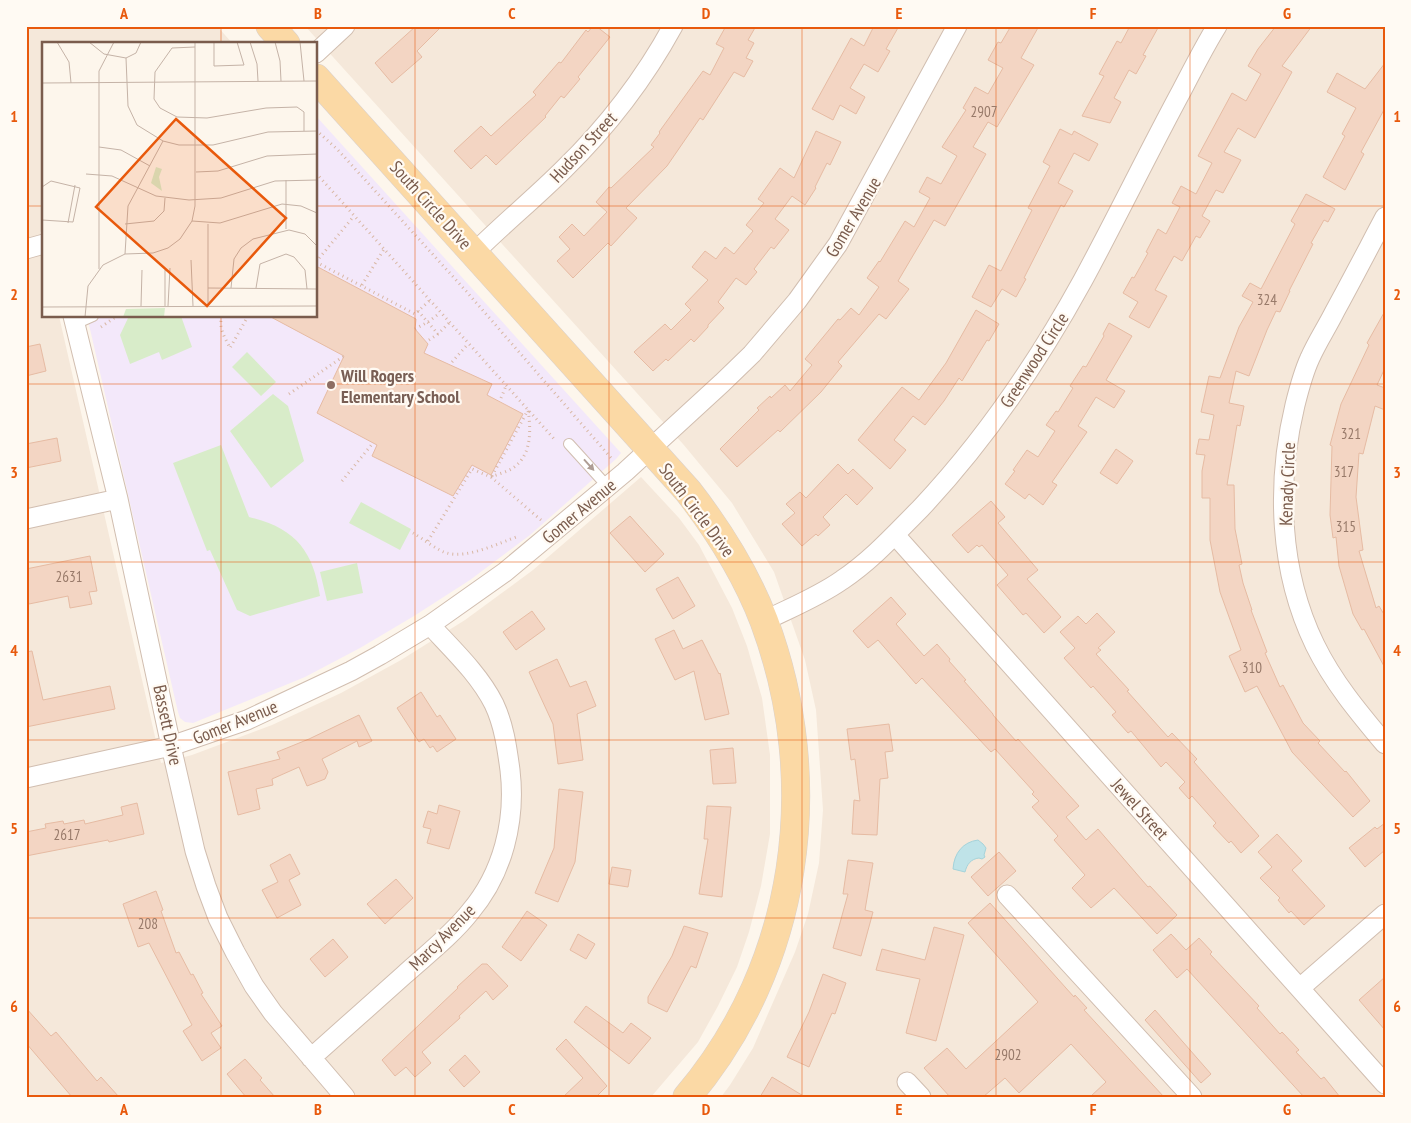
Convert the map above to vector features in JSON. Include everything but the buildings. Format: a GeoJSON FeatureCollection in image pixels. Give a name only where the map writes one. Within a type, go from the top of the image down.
{"type":"FeatureCollection","features":[{"type":"Feature","properties":{"kind":"main road"},"geometry":{"type":"LineString","coordinates":[[270,26],[284,42]]}},
{"type":"Feature","properties":{"kind":"main road","name":"South Circle Drive"},"geometry":{"type":"LineString","coordinates":[[318,80],[688,491],[728,548],[748,584],[764,621],[779,670],[793,739],[796,816],[793,852],[776,934],[748,1006],[713,1063],[687,1097]]}},
{"type":"Feature","properties":{"kind":"street"},"geometry":{"type":"LineString","coordinates":[[318,52],[345,26]]}},
{"type":"Feature","properties":{"kind":"street","name":"Hudson Street"},"geometry":{"type":"LineString","coordinates":[[474,253],[563,170],[610,119],[631,94],[673,26]]}},
{"type":"Feature","properties":{"kind":"street","name":"Gomer Avenue"},"geometry":{"type":"LineString","coordinates":[[26,778],[171,746],[247,720],[352,671],[430,625],[505,572],[608,487],[651,448],[752,354],[797,302],[838,244],[869,191],[957,26]]}},
{"type":"Feature","properties":{"kind":"street","name":"Greenwood Circle"},"geometry":{"type":"LineString","coordinates":[[764,621],[820,594],[843,580],[895,535],[969,454],[998,416],[1049,339],[1083,280],[1217,26]]}},
{"type":"Feature","properties":{"kind":"street","name":"Kenady Circle"},"geometry":{"type":"LineString","coordinates":[[1385,218],[1310,358],[1291,423],[1283,496],[1288,558],[1304,620],[1327,668],[1363,718],[1385,744]]}},
{"type":"Feature","properties":{"kind":"street"},"geometry":{"type":"LineString","coordinates":[[26,249],[42,245]]}},
{"type":"Feature","properties":{"kind":"street","name":"Bassett Drive"},"geometry":{"type":"LineString","coordinates":[[74,320],[118,499],[171,746],[206,886],[218,918],[254,986],[273,1013],[345,1097]]}},
{"type":"Feature","properties":{"kind":"street"},"geometry":{"type":"LineString","coordinates":[[26,519],[118,499]]}},
{"type":"Feature","properties":{"kind":"street","name":"Jewel Street"},"geometry":{"type":"LineString","coordinates":[[895,535],[1385,1084]]}},
{"type":"Feature","properties":{"kind":"street","name":"Marcy Avenue"},"geometry":{"type":"LineString","coordinates":[[311,1058],[448,935],[470,912],[488,887],[501,857],[508,832],[512,806],[511,776],[502,727],[493,704],[483,686],[430,625]]}},
{"type":"Feature","properties":{"kind":"street"},"geometry":{"type":"LineString","coordinates":[[1007,895],[1192,1097]]}},
{"type":"Feature","properties":{"kind":"street"},"geometry":{"type":"LineString","coordinates":[[1300,988],[1385,914]]}},
{"type":"Feature","properties":{"kind":"street"},"geometry":{"type":"LineString","coordinates":[[907,1082],[921,1097]]}},
{"type":"Feature","properties":{"kind":"lane"},"geometry":{"type":"LineString","coordinates":[[564,444],[608,487]]}},
{"type":"Feature","properties":{"kind":"path"},"geometry":{"type":"LineString","coordinates":[[318,132],[338,150],[466,290],[612,459]]}},
{"type":"Feature","properties":{"kind":"path"},"geometry":{"type":"LineString","coordinates":[[318,175],[506,386],[564,444]]}},
{"type":"Feature","properties":{"kind":"path"},"geometry":{"type":"LineString","coordinates":[[318,260],[354,216]]}},
{"type":"Feature","properties":{"kind":"path"},"geometry":{"type":"LineString","coordinates":[[362,285],[384,249]]}},
{"type":"Feature","properties":{"kind":"path"},"geometry":{"type":"LineString","coordinates":[[318,263],[415,314],[430,301]]}},
{"type":"Feature","properties":{"kind":"path"},"geometry":{"type":"LineString","coordinates":[[418,311],[438,334]]}},
{"type":"Feature","properties":{"kind":"path"},"geometry":{"type":"LineString","coordinates":[[415,329],[440,313]]}},
{"type":"Feature","properties":{"kind":"path"},"geometry":{"type":"LineString","coordinates":[[97,329],[114,318]]}},
{"type":"Feature","properties":{"kind":"path"},"geometry":{"type":"LineString","coordinates":[[222,318],[223,335],[230,348],[247,318]]}},
{"type":"Feature","properties":{"kind":"path"},"geometry":{"type":"LineString","coordinates":[[429,340],[449,323]]}},
{"type":"Feature","properties":{"kind":"path"},"geometry":{"type":"LineString","coordinates":[[452,362],[468,344]]}},
{"type":"Feature","properties":{"kind":"path"},"geometry":{"type":"LineString","coordinates":[[288,394],[344,356]]}},
{"type":"Feature","properties":{"kind":"path"},"geometry":{"type":"LineString","coordinates":[[501,398],[506,386]]}},
{"type":"Feature","properties":{"kind":"path"},"geometry":{"type":"LineString","coordinates":[[491,477],[528,410]]}},
{"type":"Feature","properties":{"kind":"path"},"geometry":{"type":"LineString","coordinates":[[491,477],[514,468],[525,455],[531,427],[528,410]]}},
{"type":"Feature","properties":{"kind":"path"},"geometry":{"type":"LineString","coordinates":[[342,481],[373,443]]}},
{"type":"Feature","properties":{"kind":"path"},"geometry":{"type":"LineString","coordinates":[[428,541],[472,468],[491,477],[540,520]]}},
{"type":"Feature","properties":{"kind":"path"},"geometry":{"type":"LineString","coordinates":[[413,533],[446,553],[459,555],[524,535]]}},
{"type":"Feature","properties":{"kind":"shaded area"},"geometry":{"type":"Polygon","coordinates":[[[26,26],[217,26],[231,42],[42,42],[42,231],[40,232],[42,240],[42,318],[59,318],[161,763],[192,755],[272,725],[341,693],[401,660],[465,620],[533,570],[641,477],[679,518],[699,545],[732,608],[747,646],[762,698],[770,755],[770,834],[761,886],[749,932],[737,967],[718,1006],[698,1042],[651,1097],[26,1097],[26,26]]]}},
{"type":"Feature","properties":{"kind":"shaded area"},"geometry":{"type":"Polygon","coordinates":[[[305,26],[1385,26],[1385,1097],[721,1097],[753,1048],[795,952],[808,914],[819,863],[823,810],[816,710],[805,660],[774,572],[732,503],[683,444],[305,26]]]}},
{"type":"Feature","properties":{"kind":"shaded area","name":"Will Rogers Elementary School"},"geometry":{"type":"Polygon","coordinates":[[[318,118],[621,453],[530,535],[470,580],[360,648],[305,677],[193,723],[185,722],[180,718],[87,318],[318,318],[318,118]]]}},
{"type":"Feature","properties":{"kind":"green space"},"geometry":{"type":"Polygon","coordinates":[[[128,318],[182,318],[192,347],[162,360],[159,352],[130,364],[120,335],[128,318]]]}},
{"type":"Feature","properties":{"kind":"green space"},"geometry":{"type":"Polygon","coordinates":[[[247,352],[276,382],[261,396],[232,367],[247,352]]]}},
{"type":"Feature","properties":{"kind":"green space"},"geometry":{"type":"Polygon","coordinates":[[[273,394],[288,406],[304,461],[271,488],[230,431],[273,394]]]}},
{"type":"Feature","properties":{"kind":"green space"},"geometry":{"type":"Polygon","coordinates":[[[221,445],[249,517],[279,528],[299,543],[307,554],[312,566],[320,596],[250,616],[237,610],[210,550],[207,551],[173,463],[221,445]]]}},
{"type":"Feature","properties":{"kind":"green space"},"geometry":{"type":"Polygon","coordinates":[[[361,502],[411,529],[400,550],[349,523],[361,502]]]}},
{"type":"Feature","properties":{"kind":"green space"},"geometry":{"type":"Polygon","coordinates":[[[357,563],[363,593],[327,601],[320,572],[357,563]]]}},
{"type":"Feature","properties":{"kind":"water"},"geometry":{"type":"Polygon","coordinates":[[[978,840],[986,848],[985,857],[976,859],[968,864],[965,872],[953,869],[955,858],[960,849],[968,843],[978,840]]]}},
{"type":"Feature","properties":{"kind":"place","name":"Will Rogers Elementary School"},"geometry":{"type":"Point","coordinates":[331,385]}}]}
